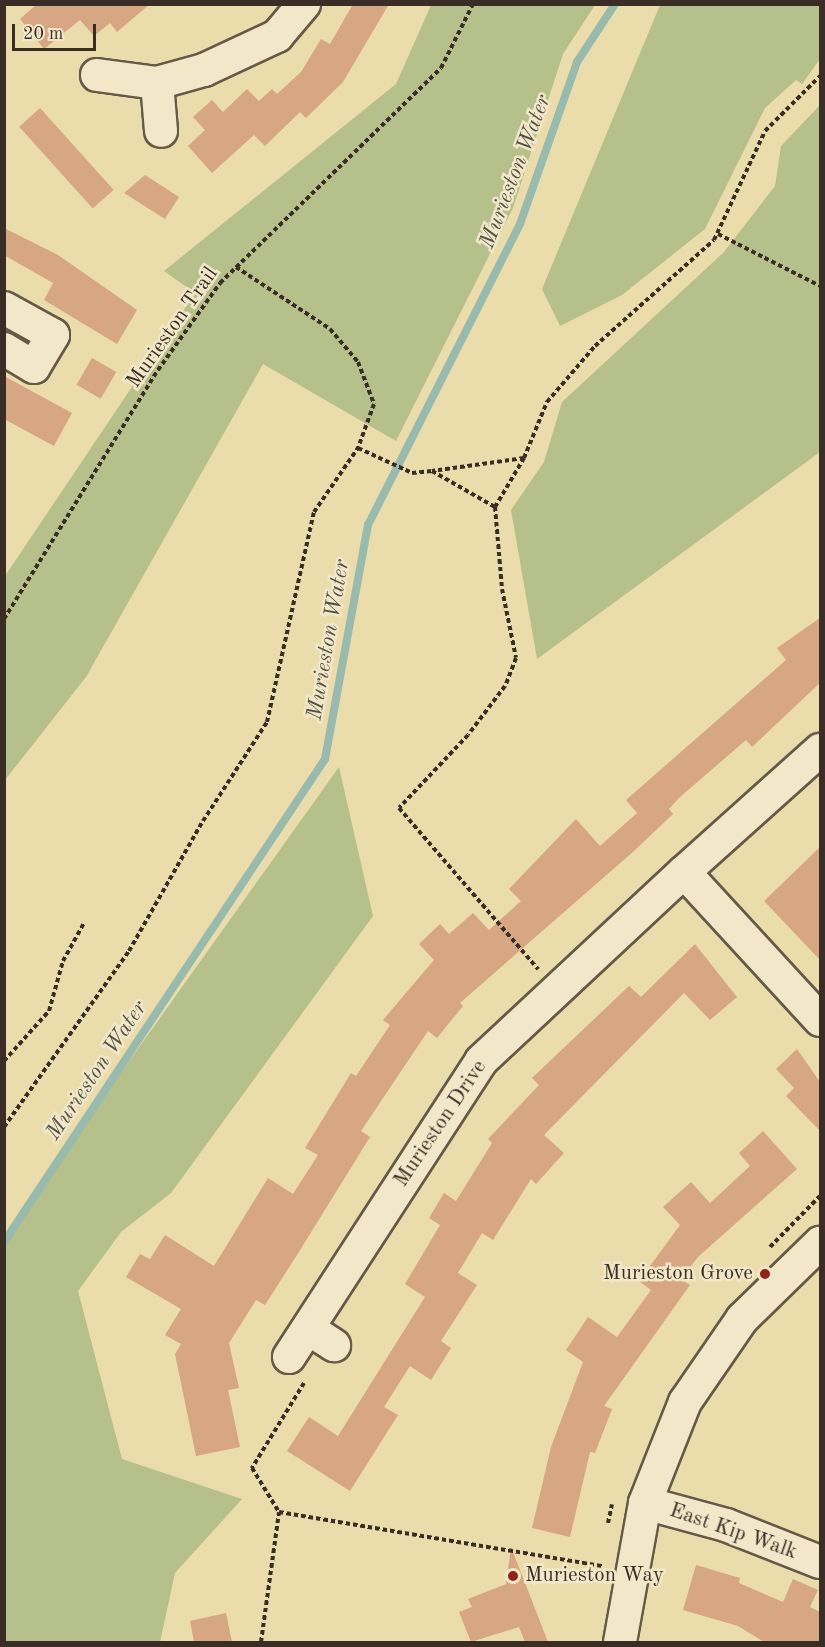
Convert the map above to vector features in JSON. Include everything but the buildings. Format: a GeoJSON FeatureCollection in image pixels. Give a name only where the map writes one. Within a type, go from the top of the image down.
{"type":"FeatureCollection","features":[{"type":"Feature","properties":{"kind":"street"},"geometry":{"type":"LineString","coordinates":[[97,75],[157,83],[204,70],[277,36],[304,4]]}},
{"type":"Feature","properties":{"kind":"street"},"geometry":{"type":"LineString","coordinates":[[157,83],[161,131]]}},
{"type":"Feature","properties":{"kind":"street"},"geometry":{"type":"LineString","coordinates":[[4,308],[53,335],[34,367],[4,349]]}},
{"type":"Feature","properties":{"kind":"street","name":"Murieston Drive"},"geometry":{"type":"LineString","coordinates":[[289,1357],[322,1337],[481,1061],[684,872],[820,750]]}},
{"type":"Feature","properties":{"kind":"street"},"geometry":{"type":"LineString","coordinates":[[684,872],[820,1020]]}},
{"type":"Feature","properties":{"kind":"street"},"geometry":{"type":"LineString","coordinates":[[620,1642],[645,1503],[685,1402],[742,1319],[820,1243]]}},
{"type":"Feature","properties":{"kind":"street","name":"East Kip Walk"},"geometry":{"type":"LineString","coordinates":[[645,1503],[726,1526],[820,1563]]}},
{"type":"Feature","properties":{"kind":"path","name":"Murieston Trail"},"geometry":{"type":"LineString","coordinates":[[4,619],[158,370],[236,267],[441,68],[472,4]]}},
{"type":"Feature","properties":{"kind":"path"},"geometry":{"type":"LineString","coordinates":[[557,990],[399,808],[468,735],[505,686],[516,658],[502,589],[495,507],[524,458],[547,402],[595,346],[718,234],[765,131],[820,76]]}},
{"type":"Feature","properties":{"kind":"path"},"geometry":{"type":"LineString","coordinates":[[718,234],[820,286]]}},
{"type":"Feature","properties":{"kind":"path"},"geometry":{"type":"LineString","coordinates":[[4,1127],[129,951],[202,821],[267,722],[314,512],[358,448],[375,404],[358,362],[330,329],[236,267]]}},
{"type":"Feature","properties":{"kind":"path"},"geometry":{"type":"LineString","coordinates":[[358,448],[380,462],[412,473],[524,458]]}},
{"type":"Feature","properties":{"kind":"path"},"geometry":{"type":"LineString","coordinates":[[432,471],[495,507]]}},
{"type":"Feature","properties":{"kind":"path"},"geometry":{"type":"LineString","coordinates":[[4,1061],[48,1011],[63,962],[84,923]]}},
{"type":"Feature","properties":{"kind":"path"},"geometry":{"type":"LineString","coordinates":[[261,1642],[279,1512],[252,1468],[309,1373],[289,1357]]}},
{"type":"Feature","properties":{"kind":"path"},"geometry":{"type":"LineString","coordinates":[[279,1512],[603,1566]]}},
{"type":"Feature","properties":{"kind":"green space"},"geometry":{"type":"Polygon","coordinates":[[[431,5],[595,5],[563,54],[513,208],[396,441],[263,364],[86,677],[5,780],[5,576],[195,293],[164,271],[396,84],[431,5]]]}},
{"type":"Feature","properties":{"kind":"green space"},"geometry":{"type":"Polygon","coordinates":[[[660,5],[820,5],[820,59],[802,84],[796,80],[765,108],[705,229],[622,295],[560,326],[542,289],[660,5]]]}},
{"type":"Feature","properties":{"kind":"green space"},"geometry":{"type":"Polygon","coordinates":[[[820,105],[820,452],[537,659],[511,510],[544,462],[562,402],[724,252],[775,186],[781,146],[820,105]]]}},
{"type":"Feature","properties":{"kind":"green space"},"geometry":{"type":"Polygon","coordinates":[[[339,767],[373,916],[171,1193],[121,1232],[78,1291],[122,1459],[242,1499],[175,1573],[160,1642],[6,1642],[5,1235],[339,767]]]}},
{"type":"Feature","properties":{"kind":"waterway","name":"Murieston Water"},"geometry":{"type":"LineString","coordinates":[[4,1242],[325,759],[368,525],[520,224],[577,62],[615,4]]}},
{"type":"Feature","properties":{"kind":"place","name":"Murieston Grove"},"geometry":{"type":"Point","coordinates":[765,1274]}},
{"type":"Feature","properties":{"kind":"place","name":"Murieston Way"},"geometry":{"type":"Point","coordinates":[513,1576]}}]}
